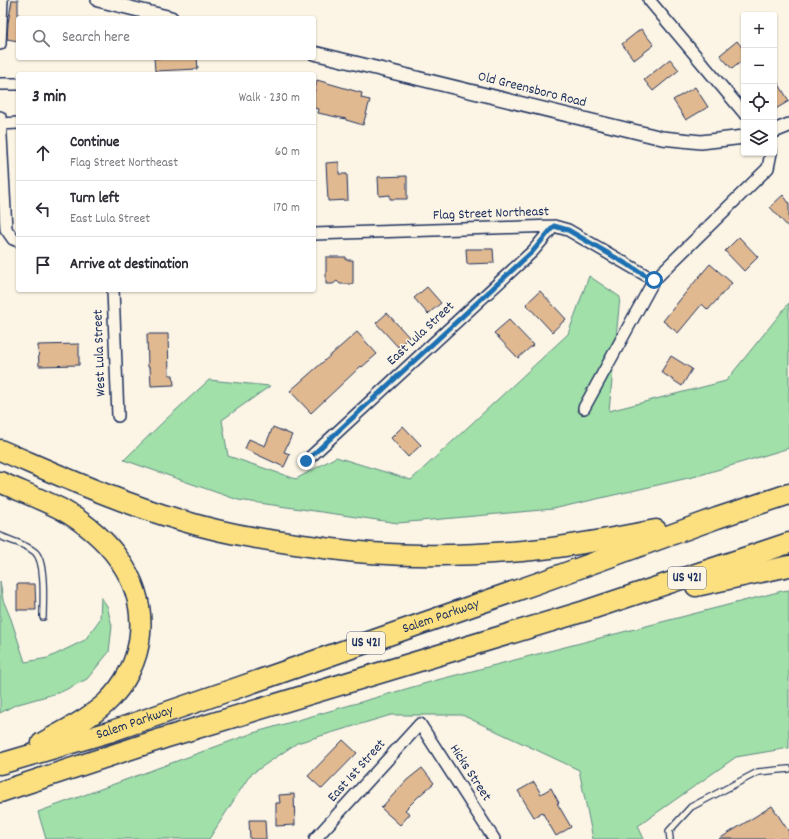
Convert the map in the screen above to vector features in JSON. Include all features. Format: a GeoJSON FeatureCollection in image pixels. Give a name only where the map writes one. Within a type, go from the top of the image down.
{"type":"FeatureCollection","features":[{"type":"Feature","properties":{"kind":"highway"},"geometry":{"type":"LineString","coordinates":[[0,450],[88,488],[180,521],[227,533],[275,541],[370,553],[499,553],[542,549],[585,543],[716,518]]}},
{"type":"Feature","properties":{"kind":"highway"},"geometry":{"type":"LineString","coordinates":[[0,482],[61,509],[93,531],[104,542],[124,566],[132,580],[138,596],[141,625],[140,641],[134,662],[128,675],[106,703],[81,721],[7,762]]}},
{"type":"Feature","properties":{"kind":"highway","name":"Salem Parkway"},"geometry":{"type":"LineString","coordinates":[[7,762],[109,732],[227,692],[716,518],[789,494]]}},
{"type":"Feature","properties":{"kind":"highway","name":"Salem Parkway"},"geometry":{"type":"LineString","coordinates":[[0,792],[164,738],[585,611],[789,543]]}},
{"type":"Feature","properties":{"kind":"highway"},"geometry":{"type":"LineString","coordinates":[[585,611],[789,566]]}},
{"type":"Feature","properties":{"kind":"street"},"geometry":{"type":"LineString","coordinates":[[0,44],[2,0]]}},
{"type":"Feature","properties":{"kind":"street"},"geometry":{"type":"LineString","coordinates":[[98,0],[163,16]]}},
{"type":"Feature","properties":{"kind":"street"},"geometry":{"type":"LineString","coordinates":[[649,0],[741,109]]}},
{"type":"Feature","properties":{"kind":"street","name":"Old Greensboro Road"},"geometry":{"type":"LineString","coordinates":[[316,53],[662,138],[701,142],[741,137]]}},
{"type":"Feature","properties":{"kind":"street"},"geometry":{"type":"LineString","coordinates":[[0,84],[16,84]]}},
{"type":"Feature","properties":{"kind":"street"},"geometry":{"type":"LineString","coordinates":[[0,117],[6,229],[13,239],[16,240]]}},
{"type":"Feature","properties":{"kind":"street"},"geometry":{"type":"LineString","coordinates":[[0,124],[16,123]]}},
{"type":"Feature","properties":{"kind":"street"},"geometry":{"type":"LineString","coordinates":[[777,130],[789,125]]}},
{"type":"Feature","properties":{"kind":"street"},"geometry":{"type":"LineString","coordinates":[[584,408],[654,280],[768,168],[770,156]]}},
{"type":"Feature","properties":{"kind":"street","name":"Flag Street Northeast"},"geometry":{"type":"LineString","coordinates":[[316,234],[554,226],[568,230],[654,280]]}},
{"type":"Feature","properties":{"kind":"street","name":"East Lula Street"},"geometry":{"type":"LineString","coordinates":[[306,461],[533,251],[554,226]]}},
{"type":"Feature","properties":{"kind":"street","name":"West Lula Street"},"geometry":{"type":"LineString","coordinates":[[113,292],[118,416]]}},
{"type":"Feature","properties":{"kind":"street","name":"East 1st Street"},"geometry":{"type":"LineString","coordinates":[[315,839],[420,724]]}},
{"type":"Feature","properties":{"kind":"street","name":"Hicks Street"},"geometry":{"type":"LineString","coordinates":[[420,724],[494,839]]}},
{"type":"Feature","properties":{"kind":"lane"},"geometry":{"type":"LineString","coordinates":[[0,536],[31,549],[38,557],[41,568],[43,617]]}},
{"type":"Feature","properties":{"kind":"lane"},"geometry":{"type":"LineString","coordinates":[[670,839],[669,831],[691,808],[758,772],[789,769]]}},
{"type":"Feature","properties":{"kind":"green space"},"geometry":{"type":"Polygon","coordinates":[[[589,276],[620,297],[609,411],[726,381],[789,303],[789,448],[697,476],[553,509],[398,523],[238,500],[124,460],[209,380],[270,386],[222,420],[228,456],[296,479],[336,457],[411,480],[568,334],[589,276]]]}},
{"type":"Feature","properties":{"kind":"green space"},"geometry":{"type":"Polygon","coordinates":[[[0,581],[3,600],[25,662],[48,658],[85,640],[100,619],[101,597],[107,606],[112,626],[109,652],[87,679],[61,692],[15,705],[0,713],[0,581]]]}},
{"type":"Feature","properties":{"kind":"green space"},"geometry":{"type":"Polygon","coordinates":[[[789,590],[789,748],[736,757],[638,826],[644,839],[593,839],[579,770],[462,715],[391,715],[297,743],[250,775],[209,839],[46,839],[38,812],[253,733],[437,680],[789,590]]]}},
{"type":"Feature","properties":{"kind":"building"},"geometry":{"type":"Polygon","coordinates":[[[12,0],[18,0],[18,16],[16,16],[16,41],[7,39],[12,0]]]}},
{"type":"Feature","properties":{"kind":"building"},"geometry":{"type":"Polygon","coordinates":[[[641,29],[654,45],[634,60],[622,44],[641,29]]]}},
{"type":"Feature","properties":{"kind":"building"},"geometry":{"type":"Polygon","coordinates":[[[737,41],[741,46],[741,62],[732,69],[720,55],[737,41]]]}},
{"type":"Feature","properties":{"kind":"building"},"geometry":{"type":"Polygon","coordinates":[[[670,59],[679,70],[653,91],[644,80],[670,59]]]}},
{"type":"Feature","properties":{"kind":"building"},"geometry":{"type":"Polygon","coordinates":[[[154,60],[197,60],[198,69],[155,71],[154,60]]]}},
{"type":"Feature","properties":{"kind":"building"},"geometry":{"type":"Polygon","coordinates":[[[317,80],[362,93],[361,98],[370,100],[363,125],[346,119],[318,113],[319,109],[316,108],[317,80]]]}},
{"type":"Feature","properties":{"kind":"building"},"geometry":{"type":"Polygon","coordinates":[[[777,81],[789,101],[777,108],[777,81]]]}},
{"type":"Feature","properties":{"kind":"building"},"geometry":{"type":"Polygon","coordinates":[[[695,87],[708,107],[686,120],[673,100],[695,87]]]}},
{"type":"Feature","properties":{"kind":"building"},"geometry":{"type":"Polygon","coordinates":[[[339,162],[339,174],[347,174],[348,200],[328,201],[326,163],[339,162]]]}},
{"type":"Feature","properties":{"kind":"building"},"geometry":{"type":"Polygon","coordinates":[[[407,176],[407,199],[390,199],[390,195],[379,196],[378,177],[407,176]]]}},
{"type":"Feature","properties":{"kind":"building"},"geometry":{"type":"Polygon","coordinates":[[[783,195],[789,203],[789,228],[770,207],[783,195]]]}},
{"type":"Feature","properties":{"kind":"building"},"geometry":{"type":"Polygon","coordinates":[[[739,237],[758,257],[744,271],[725,251],[739,237]]]}},
{"type":"Feature","properties":{"kind":"building"},"geometry":{"type":"Polygon","coordinates":[[[466,249],[493,249],[494,263],[467,264],[466,249]]]}},
{"type":"Feature","properties":{"kind":"building"},"geometry":{"type":"Polygon","coordinates":[[[326,257],[346,257],[346,260],[353,260],[353,284],[340,284],[337,281],[333,284],[326,284],[326,257]]]}},
{"type":"Feature","properties":{"kind":"building"},"geometry":{"type":"Polygon","coordinates":[[[710,264],[732,283],[708,310],[702,304],[678,333],[663,321],[710,264]]]}},
{"type":"Feature","properties":{"kind":"building"},"geometry":{"type":"Polygon","coordinates":[[[427,287],[441,303],[428,314],[414,298],[427,287]]]}},
{"type":"Feature","properties":{"kind":"building"},"geometry":{"type":"Polygon","coordinates":[[[540,291],[566,319],[552,332],[526,304],[540,291]]]}},
{"type":"Feature","properties":{"kind":"building"},"geometry":{"type":"Polygon","coordinates":[[[387,313],[409,337],[398,347],[376,323],[387,313]]]}},
{"type":"Feature","properties":{"kind":"building"},"geometry":{"type":"Polygon","coordinates":[[[509,320],[533,345],[518,358],[494,333],[509,320]]]}},
{"type":"Feature","properties":{"kind":"building"},"geometry":{"type":"Polygon","coordinates":[[[357,332],[377,354],[362,367],[361,366],[311,413],[290,391],[357,332]]]}},
{"type":"Feature","properties":{"kind":"building"},"geometry":{"type":"Polygon","coordinates":[[[147,334],[168,334],[169,375],[173,375],[174,385],[151,386],[150,367],[148,367],[147,334]]]}},
{"type":"Feature","properties":{"kind":"building"},"geometry":{"type":"Polygon","coordinates":[[[79,344],[79,365],[39,366],[38,345],[79,344]]]}},
{"type":"Feature","properties":{"kind":"building"},"geometry":{"type":"Polygon","coordinates":[[[671,356],[692,369],[682,386],[661,372],[671,356]]]}},
{"type":"Feature","properties":{"kind":"building"},"geometry":{"type":"Polygon","coordinates":[[[403,426],[421,445],[408,457],[391,438],[403,426]]]}},
{"type":"Feature","properties":{"kind":"building"},"geometry":{"type":"Polygon","coordinates":[[[273,427],[292,435],[284,452],[290,454],[284,467],[245,449],[249,439],[265,446],[273,427]]]}},
{"type":"Feature","properties":{"kind":"building"},"geometry":{"type":"Polygon","coordinates":[[[17,584],[35,584],[36,610],[17,610],[17,584]]]}},
{"type":"Feature","properties":{"kind":"building"},"geometry":{"type":"Polygon","coordinates":[[[343,740],[357,753],[322,789],[308,776],[343,740]]]}},
{"type":"Feature","properties":{"kind":"building"},"geometry":{"type":"Polygon","coordinates":[[[422,768],[434,783],[405,810],[410,814],[400,825],[381,808],[407,780],[422,768]]]}},
{"type":"Feature","properties":{"kind":"building"},"geometry":{"type":"Polygon","coordinates":[[[534,782],[541,794],[551,788],[559,803],[557,803],[571,827],[556,836],[542,812],[534,817],[518,791],[534,782]]]}},
{"type":"Feature","properties":{"kind":"building"},"geometry":{"type":"Polygon","coordinates":[[[294,794],[295,825],[276,826],[276,803],[280,803],[279,795],[294,794]]]}},
{"type":"Feature","properties":{"kind":"building"},"geometry":{"type":"Polygon","coordinates":[[[772,806],[789,832],[789,839],[719,839],[772,806]]]}},
{"type":"Feature","properties":{"kind":"building"},"geometry":{"type":"Polygon","coordinates":[[[249,820],[265,820],[266,839],[250,839],[249,820]]]}},
{"type":"Feature","properties":{"kind":"route"},"geometry":{"type":"LineString","coordinates":[[306,461],[533,251],[554,226],[568,230],[654,280]]}}]}
